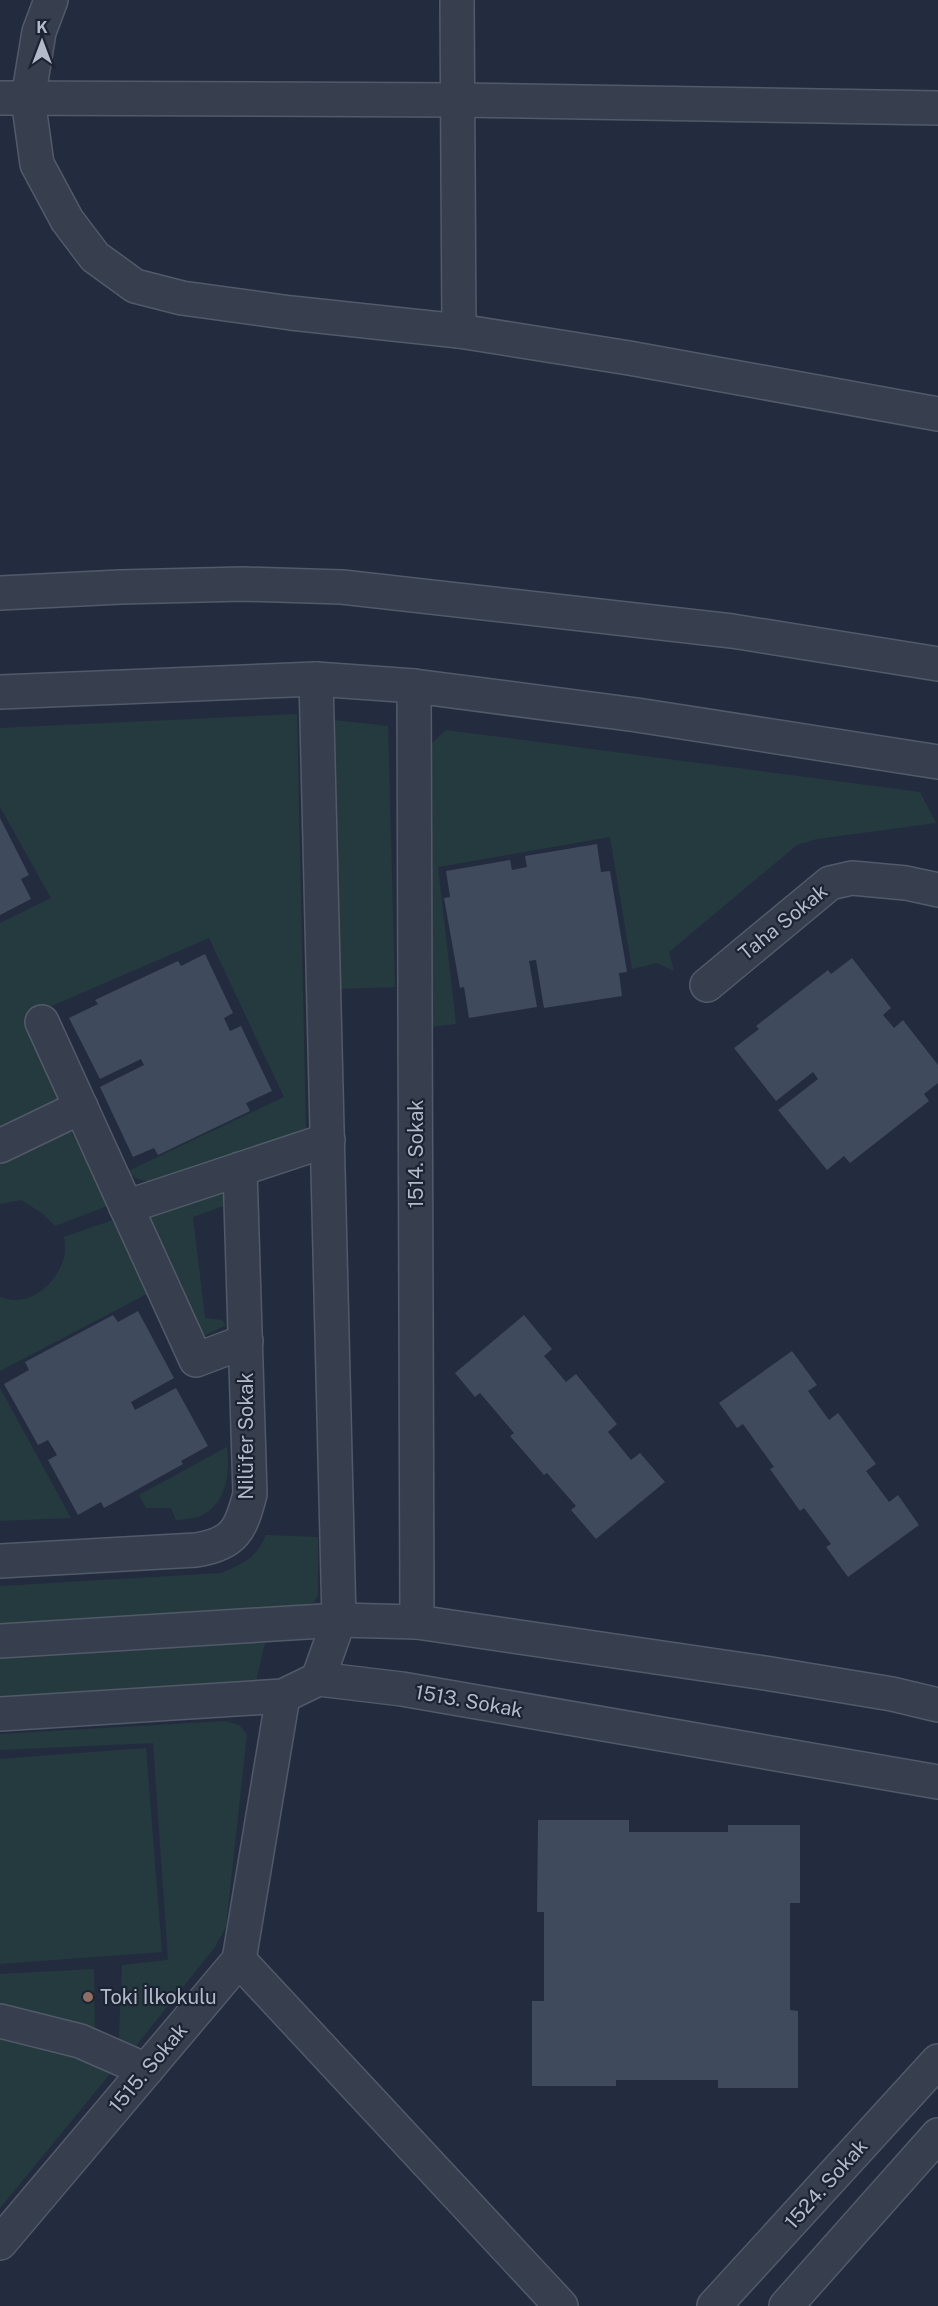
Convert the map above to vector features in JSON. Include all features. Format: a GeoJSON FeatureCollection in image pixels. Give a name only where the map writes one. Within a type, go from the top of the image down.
{"type":"FeatureCollection","features":[{"type":"Feature","properties":{"kind":"street"},"geometry":{"type":"LineString","coordinates":[[51,0],[14,99],[37,164],[67,220],[95,257],[135,286],[182,298],[291,313],[459,331],[730,375],[938,414]]}},
{"type":"Feature","properties":{"kind":"street"},"geometry":{"type":"LineString","coordinates":[[457,0],[459,331]]}},
{"type":"Feature","properties":{"kind":"street"},"geometry":{"type":"LineString","coordinates":[[14,99],[458,100],[938,108]]}},
{"type":"Feature","properties":{"kind":"street"},"geometry":{"type":"LineString","coordinates":[[0,593],[243,584],[342,588],[732,631],[938,663]]}},
{"type":"Feature","properties":{"kind":"street"},"geometry":{"type":"LineString","coordinates":[[0,1714],[283,1696],[318,1679],[339,1620],[316,679]]}},
{"type":"Feature","properties":{"kind":"street"},"geometry":{"type":"LineString","coordinates":[[0,692],[316,679],[414,686],[637,715],[938,762]]}},
{"type":"Feature","properties":{"kind":"street","name":"1514. Sokak"},"geometry":{"type":"LineString","coordinates":[[414,686],[417,1622]]}},
{"type":"Feature","properties":{"kind":"street","name":"Taha Sokak"},"geometry":{"type":"LineString","coordinates":[[707,985],[830,883],[852,878],[906,883],[938,890]]}},
{"type":"Feature","properties":{"kind":"street"},"geometry":{"type":"LineString","coordinates":[[42,1022],[196,1360],[246,1341]]}},
{"type":"Feature","properties":{"kind":"street"},"geometry":{"type":"LineString","coordinates":[[0,1146],[81,1107]]}},
{"type":"Feature","properties":{"kind":"street"},"geometry":{"type":"LineString","coordinates":[[126,1207],[328,1140]]}},
{"type":"Feature","properties":{"kind":"street","name":"Nilüfer Sokak"},"geometry":{"type":"LineString","coordinates":[[0,1561],[196,1550],[216,1547],[236,1531],[244,1516],[250,1494],[240,1169]]}},
{"type":"Feature","properties":{"kind":"street"},"geometry":{"type":"LineString","coordinates":[[0,1641],[339,1620],[417,1622],[765,1673],[938,1705]]}},
{"type":"Feature","properties":{"kind":"street","name":"1513. Sokak"},"geometry":{"type":"LineString","coordinates":[[318,1679],[402,1689],[938,1782]]}},
{"type":"Feature","properties":{"kind":"street"},"geometry":{"type":"LineString","coordinates":[[283,1696],[239,1960],[561,2306]]}},
{"type":"Feature","properties":{"kind":"street","name":"1515. Sokak"},"geometry":{"type":"LineString","coordinates":[[0,2243],[239,1960]]}},
{"type":"Feature","properties":{"kind":"street"},"geometry":{"type":"LineString","coordinates":[[0,2021],[80,2041],[146,2070]]}},
{"type":"Feature","properties":{"kind":"street","name":"1524. Sokak"},"geometry":{"type":"LineString","coordinates":[[714,2306],[938,2061]]}},
{"type":"Feature","properties":{"kind":"street"},"geometry":{"type":"LineString","coordinates":[[786,2306],[938,2135]]}},
{"type":"Feature","properties":{"kind":"green space"},"geometry":{"type":"Polygon","coordinates":[[[297,714],[306,1132],[154,1183],[138,1179],[126,1172],[284,1097],[209,938],[26,1017],[65,1098],[0,1130],[0,923],[51,898],[0,807],[0,728],[297,714]]]}},
{"type":"Feature","properties":{"kind":"green space"},"geometry":{"type":"Polygon","coordinates":[[[334,720],[388,726],[395,987],[337,989],[334,720]]]}},
{"type":"Feature","properties":{"kind":"green space"},"geometry":{"type":"Polygon","coordinates":[[[446,730],[920,792],[936,823],[817,839],[797,845],[669,952],[674,971],[657,963],[632,969],[610,837],[438,867],[456,1024],[430,1027],[420,754],[446,730]]]}},
{"type":"Feature","properties":{"kind":"green space"},"geometry":{"type":"Polygon","coordinates":[[[69,1128],[110,1205],[55,1226],[42,1213],[21,1200],[0,1204],[0,1161],[69,1128]]]}},
{"type":"Feature","properties":{"kind":"green space"},"geometry":{"type":"Polygon","coordinates":[[[226,1188],[229,1204],[193,1217],[205,1318],[222,1320],[226,1325],[200,1338],[147,1218],[226,1188]]]}},
{"type":"Feature","properties":{"kind":"green space"},"geometry":{"type":"Polygon","coordinates":[[[116,1219],[147,1294],[0,1371],[0,1297],[20,1300],[38,1293],[46,1287],[59,1270],[65,1255],[64,1237],[116,1219]]]}},
{"type":"Feature","properties":{"kind":"green space"},"geometry":{"type":"Polygon","coordinates":[[[0,1388],[71,1518],[0,1521],[0,1388]]]}},
{"type":"Feature","properties":{"kind":"green space"},"geometry":{"type":"Polygon","coordinates":[[[227,1447],[228,1467],[225,1487],[216,1504],[209,1511],[197,1517],[176,1520],[171,1508],[146,1508],[139,1495],[227,1447]]]}},
{"type":"Feature","properties":{"kind":"green space"},"geometry":{"type":"Polygon","coordinates":[[[266,1535],[318,1537],[318,1595],[314,1602],[306,1605],[0,1624],[0,1586],[222,1573],[253,1555],[266,1535]]]}},
{"type":"Feature","properties":{"kind":"green space"},"geometry":{"type":"Polygon","coordinates":[[[266,1639],[255,1685],[0,1700],[0,1656],[266,1639]]]}},
{"type":"Feature","properties":{"kind":"green space"},"geometry":{"type":"Polygon","coordinates":[[[225,1721],[239,1725],[247,1734],[226,1927],[215,1947],[135,2047],[119,2039],[122,1965],[168,1960],[153,1743],[0,1750],[0,1734],[225,1721]]]}},
{"type":"Feature","properties":{"kind":"green space"},"geometry":{"type":"Polygon","coordinates":[[[146,1748],[162,1952],[0,1964],[0,1759],[146,1748]]]}},
{"type":"Feature","properties":{"kind":"green space"},"geometry":{"type":"Polygon","coordinates":[[[94,1969],[95,2032],[0,2007],[0,1974],[94,1969]]]}},
{"type":"Feature","properties":{"kind":"green space"},"geometry":{"type":"Polygon","coordinates":[[[0,2034],[29,2039],[114,2069],[0,2208],[0,2034]]]}},
{"type":"Feature","properties":{"kind":"building"},"geometry":{"type":"Polygon","coordinates":[[[0,818],[29,875],[21,879],[31,899],[0,915],[0,818]]]}},
{"type":"Feature","properties":{"kind":"building"},"geometry":{"type":"Polygon","coordinates":[[[597,844],[601,872],[610,871],[627,972],[619,973],[622,996],[544,1008],[536,960],[529,961],[537,1007],[469,1018],[464,987],[460,988],[444,898],[450,897],[446,871],[510,860],[512,870],[527,867],[525,856],[597,844]]]}},
{"type":"Feature","properties":{"kind":"building"},"geometry":{"type":"Polygon","coordinates":[[[205,954],[233,1013],[224,1018],[230,1031],[241,1026],[272,1091],[246,1103],[250,1111],[158,1155],[154,1148],[133,1157],[100,1087],[144,1065],[141,1059],[100,1079],[69,1018],[98,1004],[95,1000],[178,961],[181,966],[205,954]]]}},
{"type":"Feature","properties":{"kind":"building"},"geometry":{"type":"Polygon","coordinates":[[[852,958],[891,1008],[883,1015],[894,1028],[903,1020],[938,1065],[938,1083],[924,1094],[929,1101],[850,1163],[844,1156],[827,1170],[778,1110],[818,1079],[813,1072],[776,1101],[734,1048],[759,1029],[756,1026],[828,970],[831,974],[852,958]]]}},
{"type":"Feature","properties":{"kind":"building"},"geometry":{"type":"Polygon","coordinates":[[[138,1311],[174,1378],[131,1402],[135,1410],[176,1388],[208,1446],[181,1461],[183,1464],[104,1508],[101,1502],[78,1515],[48,1460],[57,1455],[48,1440],[38,1445],[4,1384],[29,1370],[25,1362],[113,1315],[118,1322],[138,1311]]]}},
{"type":"Feature","properties":{"kind":"building"},"geometry":{"type":"Polygon","coordinates":[[[524,1315],[552,1349],[544,1356],[566,1382],[576,1374],[617,1424],[608,1432],[631,1460],[640,1453],[665,1482],[596,1539],[571,1510],[576,1506],[547,1473],[544,1475],[510,1436],[514,1433],[480,1393],[475,1397],[455,1373],[524,1315]]]}},
{"type":"Feature","properties":{"kind":"building"},"geometry":{"type":"Polygon","coordinates":[[[792,1351],[817,1385],[808,1391],[829,1420],[838,1413],[876,1464],[866,1471],[889,1502],[898,1495],[919,1525],[848,1577],[826,1547],[831,1544],[804,1508],[800,1511],[770,1469],[774,1467],[743,1424],[737,1428],[719,1403],[792,1351]]]}},
{"type":"Feature","properties":{"kind":"building"},"geometry":{"type":"Polygon","coordinates":[[[538,1820],[629,1820],[629,1832],[728,1832],[728,1825],[800,1825],[800,1903],[790,1903],[790,2010],[798,2011],[798,2088],[718,2088],[718,2080],[616,2080],[616,2086],[532,2086],[532,2001],[544,2001],[544,1912],[537,1912],[538,1820]]]}},
{"type":"Feature","properties":{"kind":"place","name":"Toki İlkokulu"},"geometry":{"type":"Point","coordinates":[88,1997]}}]}
